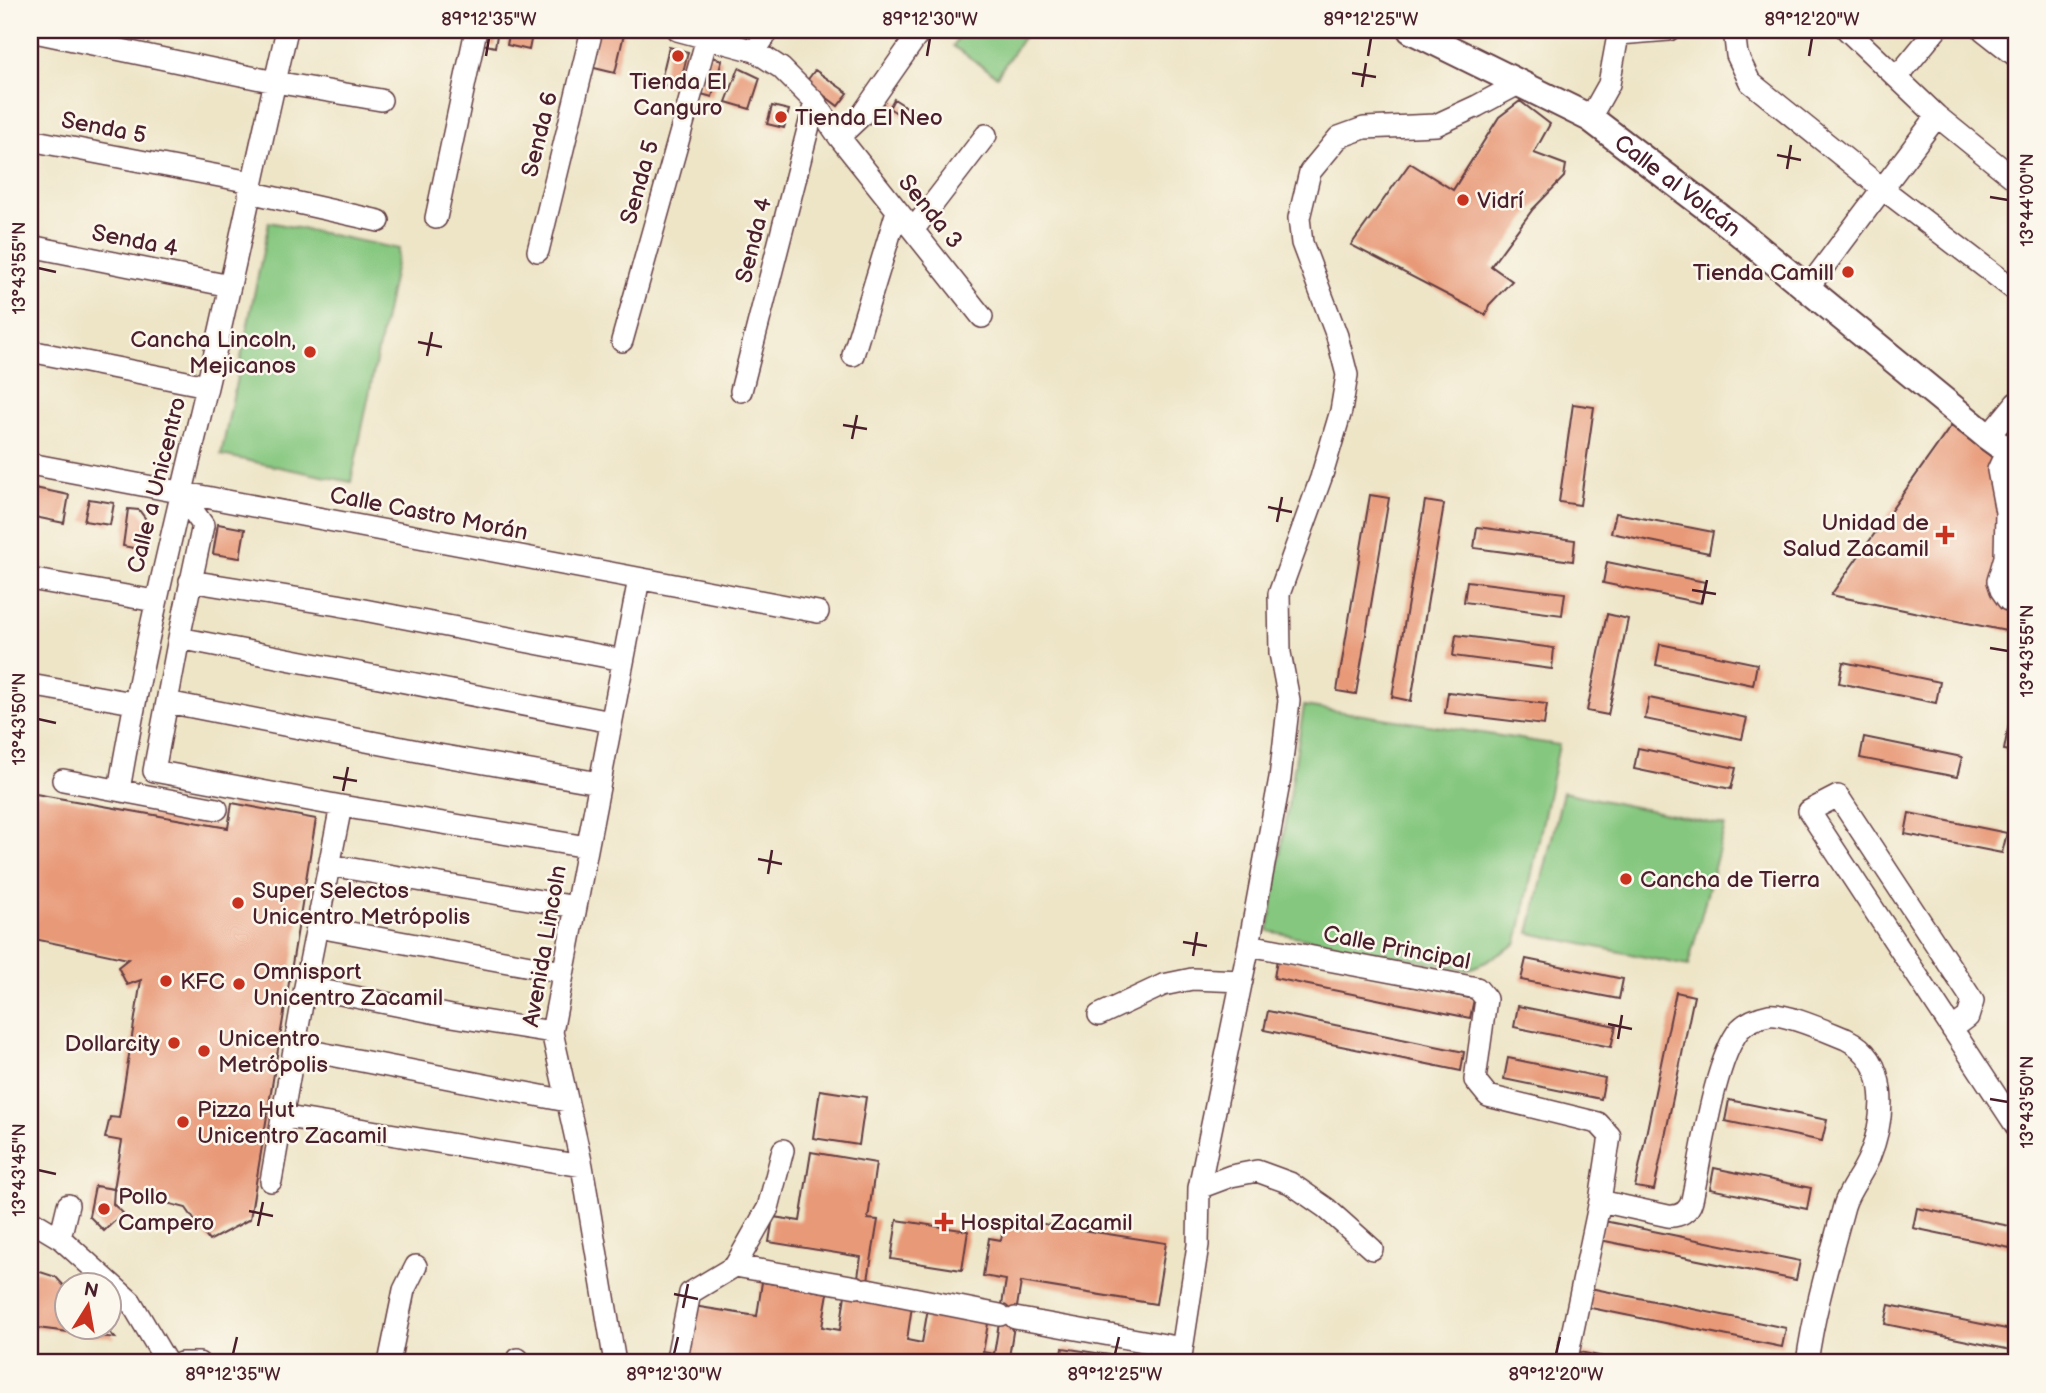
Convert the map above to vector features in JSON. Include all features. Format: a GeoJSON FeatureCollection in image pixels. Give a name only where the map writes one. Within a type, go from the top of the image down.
{"type":"FeatureCollection","features":[{"type":"Feature","properties":{"kind":"main road","name":"Calle al Volcán"},"geometry":{"type":"LineString","coordinates":[[1411,30],[1590,117],[2007,446]]}},
{"type":"Feature","properties":{"kind":"street","name":"Calle a Unicentro"},"geometry":{"type":"LineString","coordinates":[[119,790],[133,703],[155,601],[288,30]]}},
{"type":"Feature","properties":{"kind":"street"},"geometry":{"type":"LineString","coordinates":[[436,218],[476,30]]}},
{"type":"Feature","properties":{"kind":"street","name":"Senda 6"},"geometry":{"type":"LineString","coordinates":[[538,251],[592,30]]}},
{"type":"Feature","properties":{"kind":"street"},"geometry":{"type":"LineString","coordinates":[[677,30],[755,51],[781,68],[815,102],[839,138],[861,116],[921,30]]}},
{"type":"Feature","properties":{"kind":"street"},"geometry":{"type":"LineString","coordinates":[[755,51],[769,30]]}},
{"type":"Feature","properties":{"kind":"street"},"geometry":{"type":"LineString","coordinates":[[1590,117],[1609,84],[1619,32],[1669,30]]}},
{"type":"Feature","properties":{"kind":"street"},"geometry":{"type":"LineString","coordinates":[[1734,30],[1737,55],[1751,82],[1883,189],[2016,291]]}},
{"type":"Feature","properties":{"kind":"street"},"geometry":{"type":"LineString","coordinates":[[1847,30],[1937,116],[2016,180]]}},
{"type":"Feature","properties":{"kind":"street"},"geometry":{"type":"LineString","coordinates":[[1898,76],[1936,30]]}},
{"type":"Feature","properties":{"kind":"street"},"geometry":{"type":"LineString","coordinates":[[1983,30],[2016,56]]}},
{"type":"Feature","properties":{"kind":"street"},"geometry":{"type":"LineString","coordinates":[[30,31],[275,82],[381,100]]}},
{"type":"Feature","properties":{"kind":"street","name":"Senda 5"},"geometry":{"type":"LineString","coordinates":[[622,341],[708,38]]}},
{"type":"Feature","properties":{"kind":"street"},"geometry":{"type":"LineString","coordinates":[[735,1266],[1008,1317],[1181,1355],[1198,1245],[1199,1188],[1249,946],[1280,778],[1289,700],[1280,653],[1279,594],[1321,478],[1341,411],[1347,375],[1337,336],[1302,243],[1299,218],[1310,172],[1339,137],[1364,128],[1436,125],[1522,82]]}},
{"type":"Feature","properties":{"kind":"street","name":"Senda 4"},"geometry":{"type":"LineString","coordinates":[[741,391],[815,102]]}},
{"type":"Feature","properties":{"kind":"street"},"geometry":{"type":"LineString","coordinates":[[1807,289],[1937,116]]}},
{"type":"Feature","properties":{"kind":"street"},"geometry":{"type":"LineString","coordinates":[[913,230],[986,135]]}},
{"type":"Feature","properties":{"kind":"street","name":"Senda 3"},"geometry":{"type":"LineString","coordinates":[[839,138],[982,317]]}},
{"type":"Feature","properties":{"kind":"street","name":"Senda 5"},"geometry":{"type":"LineString","coordinates":[[30,140],[250,187],[379,221]]}},
{"type":"Feature","properties":{"kind":"street"},"geometry":{"type":"LineString","coordinates":[[853,355],[897,211]]}},
{"type":"Feature","properties":{"kind":"street","name":"Senda 4"},"geometry":{"type":"LineString","coordinates":[[30,246],[230,286]]}},
{"type":"Feature","properties":{"kind":"street"},"geometry":{"type":"LineString","coordinates":[[30,351],[207,386]]}},
{"type":"Feature","properties":{"kind":"street"},"geometry":{"type":"LineString","coordinates":[[2008,600],[1998,581],[2005,557],[2006,512],[1998,470],[2007,446],[2016,403]]}},
{"type":"Feature","properties":{"kind":"street","name":"Calle Castro Morán"},"geometry":{"type":"LineString","coordinates":[[30,464],[818,612]]}},
{"type":"Feature","properties":{"kind":"street"},"geometry":{"type":"LineString","coordinates":[[181,494],[203,526],[154,771],[341,806],[587,847]]}},
{"type":"Feature","properties":{"kind":"street"},"geometry":{"type":"LineString","coordinates":[[30,579],[155,601]]}},
{"type":"Feature","properties":{"kind":"street","name":"Avenida Lincoln"},"geometry":{"type":"LineString","coordinates":[[615,1363],[582,1166],[552,1032],[639,579]]}},
{"type":"Feature","properties":{"kind":"street"},"geometry":{"type":"LineString","coordinates":[[190,581],[338,605],[623,660]]}},
{"type":"Feature","properties":{"kind":"street"},"geometry":{"type":"LineString","coordinates":[[179,638],[611,722]]}},
{"type":"Feature","properties":{"kind":"street"},"geometry":{"type":"LineString","coordinates":[[30,685],[133,703]]}},
{"type":"Feature","properties":{"kind":"street"},"geometry":{"type":"LineString","coordinates":[[167,702],[433,754],[600,783]]}},
{"type":"Feature","properties":{"kind":"street"},"geometry":{"type":"LineString","coordinates":[[64,780],[217,808]]}},
{"type":"Feature","properties":{"kind":"street"},"geometry":{"type":"LineString","coordinates":[[1952,1030],[1968,1017],[1973,1001],[1838,796],[1809,811],[1952,1030],[2016,1126]]}},
{"type":"Feature","properties":{"kind":"street"},"geometry":{"type":"LineString","coordinates":[[271,1181],[305,987],[341,806]]}},
{"type":"Feature","properties":{"kind":"street"},"geometry":{"type":"LineString","coordinates":[[329,865],[576,907]]}},
{"type":"Feature","properties":{"kind":"street"},"geometry":{"type":"LineString","coordinates":[[318,927],[563,972]]}},
{"type":"Feature","properties":{"kind":"street","name":"Calle Principal"},"geometry":{"type":"LineString","coordinates":[[1249,946],[1476,988],[1486,999],[1475,1080],[1488,1096],[1598,1123],[1610,1136],[1600,1201],[1566,1363]]}},
{"type":"Feature","properties":{"kind":"street"},"geometry":{"type":"LineString","coordinates":[[1098,1015],[1163,985],[1192,979],[1242,981]]}},
{"type":"Feature","properties":{"kind":"street"},"geometry":{"type":"LineString","coordinates":[[305,987],[452,1016],[552,1032]]}},
{"type":"Feature","properties":{"kind":"street"},"geometry":{"type":"LineString","coordinates":[[1600,1201],[1673,1217],[1688,1209],[1719,1073],[1736,1035],[1747,1023],[1757,1018],[1776,1015],[1856,1044],[1869,1058],[1879,1077],[1881,1094],[1878,1122],[1870,1156],[1846,1202],[1813,1321],[1807,1363]]}},
{"type":"Feature","properties":{"kind":"street"},"geometry":{"type":"LineString","coordinates":[[295,1048],[568,1101]]}},
{"type":"Feature","properties":{"kind":"street"},"geometry":{"type":"LineString","coordinates":[[281,1116],[582,1166]]}},
{"type":"Feature","properties":{"kind":"street"},"geometry":{"type":"LineString","coordinates":[[676,1363],[690,1293],[735,1266],[768,1208],[783,1150]]}},
{"type":"Feature","properties":{"kind":"street"},"geometry":{"type":"LineString","coordinates":[[1199,1188],[1231,1176],[1257,1171],[1290,1183],[1326,1208],[1372,1249]]}},
{"type":"Feature","properties":{"kind":"street"},"geometry":{"type":"LineString","coordinates":[[60,1238],[68,1205]]}},
{"type":"Feature","properties":{"kind":"street"},"geometry":{"type":"LineString","coordinates":[[30,1220],[60,1238],[131,1302],[167,1363]]}},
{"type":"Feature","properties":{"kind":"street"},"geometry":{"type":"LineString","coordinates":[[389,1363],[404,1290],[416,1266]]}},
{"type":"Feature","properties":{"kind":"street"},"geometry":{"type":"LineString","coordinates":[[181,1363],[199,1363]]}},
{"type":"Feature","properties":{"kind":"green space"},"geometry":{"type":"Polygon","coordinates":[[[964,30],[1028,30],[997,76],[953,46],[964,30]]]}},
{"type":"Feature","properties":{"kind":"green space","name":"Cancha Lincoln, Mejicanos"},"geometry":{"type":"Polygon","coordinates":[[[269,222],[399,249],[351,482],[221,455],[269,222]]]}},
{"type":"Feature","properties":{"kind":"green space"},"geometry":{"type":"Polygon","coordinates":[[[1304,706],[1559,745],[1517,943],[1467,970],[1268,931],[1304,706]]]}},
{"type":"Feature","properties":{"kind":"green space","name":"Cancha de Tierra"},"geometry":{"type":"Polygon","coordinates":[[[1563,792],[1725,826],[1688,966],[1529,933],[1563,792]]]}},
{"type":"Feature","properties":{"kind":"building"},"geometry":{"type":"Polygon","coordinates":[[[481,30],[498,30],[495,47],[478,43],[481,30]]]}},
{"type":"Feature","properties":{"kind":"building"},"geometry":{"type":"Polygon","coordinates":[[[510,30],[533,30],[529,50],[507,45],[510,30]]]}},
{"type":"Feature","properties":{"kind":"building"},"geometry":{"type":"Polygon","coordinates":[[[598,30],[624,34],[615,73],[590,67],[598,30]]]}},
{"type":"Feature","properties":{"kind":"building"},"geometry":{"type":"Polygon","coordinates":[[[669,47],[688,52],[679,89],[660,84],[669,47]]]}},
{"type":"Feature","properties":{"kind":"building"},"geometry":{"type":"Polygon","coordinates":[[[709,56],[722,60],[712,97],[698,93],[709,56]]]}},
{"type":"Feature","properties":{"kind":"building"},"geometry":{"type":"Polygon","coordinates":[[[739,68],[760,78],[750,109],[726,102],[739,68]]]}},
{"type":"Feature","properties":{"kind":"building"},"geometry":{"type":"Polygon","coordinates":[[[815,70],[848,93],[838,106],[806,82],[815,70]]]}},
{"type":"Feature","properties":{"kind":"building"},"geometry":{"type":"Polygon","coordinates":[[[894,99],[916,113],[911,122],[889,108],[894,99]]]}},
{"type":"Feature","properties":{"kind":"building","name":"Vidrí"},"geometry":{"type":"Polygon","coordinates":[[[1520,101],[1550,124],[1534,153],[1566,165],[1564,177],[1533,209],[1491,266],[1512,281],[1489,305],[1486,315],[1351,245],[1410,163],[1453,190],[1499,117],[1520,101]]]}},
{"type":"Feature","properties":{"kind":"building"},"geometry":{"type":"Polygon","coordinates":[[[772,106],[789,110],[784,128],[767,124],[772,106]]]}},
{"type":"Feature","properties":{"kind":"building"},"geometry":{"type":"Polygon","coordinates":[[[1573,404],[1594,407],[1580,505],[1559,502],[1573,404]]]}},
{"type":"Feature","properties":{"kind":"building","name":"Unidad de Salud Zacamil"},"geometry":{"type":"Polygon","coordinates":[[[1951,426],[2016,475],[2016,633],[1831,595],[1951,426]]]}},
{"type":"Feature","properties":{"kind":"building"},"geometry":{"type":"Polygon","coordinates":[[[30,487],[69,495],[64,523],[30,516],[30,487]]]}},
{"type":"Feature","properties":{"kind":"building"},"geometry":{"type":"Polygon","coordinates":[[[1370,495],[1389,498],[1356,694],[1337,691],[1370,495]]]}},
{"type":"Feature","properties":{"kind":"building"},"geometry":{"type":"Polygon","coordinates":[[[89,499],[114,503],[110,525],[84,521],[89,499]]]}},
{"type":"Feature","properties":{"kind":"building"},"geometry":{"type":"Polygon","coordinates":[[[1425,501],[1444,504],[1411,701],[1392,697],[1425,501]]]}},
{"type":"Feature","properties":{"kind":"building"},"geometry":{"type":"Polygon","coordinates":[[[128,509],[139,510],[145,518],[147,526],[144,550],[123,546],[128,509]]]}},
{"type":"Feature","properties":{"kind":"building"},"geometry":{"type":"Polygon","coordinates":[[[1616,513],[1713,532],[1709,553],[1611,533],[1616,513]]]}},
{"type":"Feature","properties":{"kind":"building"},"geometry":{"type":"Polygon","coordinates":[[[218,524],[245,529],[240,558],[213,554],[218,524]]]}},
{"type":"Feature","properties":{"kind":"building"},"geometry":{"type":"Polygon","coordinates":[[[1477,527],[1575,540],[1573,561],[1474,548],[1477,527]]]}},
{"type":"Feature","properties":{"kind":"building"},"geometry":{"type":"Polygon","coordinates":[[[1607,562],[1705,582],[1701,603],[1603,583],[1607,562]]]}},
{"type":"Feature","properties":{"kind":"building"},"geometry":{"type":"Polygon","coordinates":[[[1467,581],[1565,593],[1562,615],[1464,602],[1467,581]]]}},
{"type":"Feature","properties":{"kind":"building"},"geometry":{"type":"Polygon","coordinates":[[[1607,614],[1628,619],[1608,715],[1587,711],[1607,614]]]}},
{"type":"Feature","properties":{"kind":"building"},"geometry":{"type":"Polygon","coordinates":[[[1456,635],[1554,648],[1552,669],[1453,656],[1456,635]]]}},
{"type":"Feature","properties":{"kind":"building"},"geometry":{"type":"Polygon","coordinates":[[[1660,644],[1757,664],[1753,685],[1656,665],[1660,644]]]}},
{"type":"Feature","properties":{"kind":"building"},"geometry":{"type":"Polygon","coordinates":[[[1843,662],[1940,682],[1936,703],[1839,683],[1843,662]]]}},
{"type":"Feature","properties":{"kind":"building"},"geometry":{"type":"Polygon","coordinates":[[[1448,692],[1547,704],[1544,725],[1445,713],[1448,692]]]}},
{"type":"Feature","properties":{"kind":"building"},"geometry":{"type":"Polygon","coordinates":[[[2016,692],[2016,752],[2004,750],[2016,692]]]}},
{"type":"Feature","properties":{"kind":"building"},"geometry":{"type":"Polygon","coordinates":[[[1649,698],[1747,718],[1742,739],[1645,719],[1649,698]]]}},
{"type":"Feature","properties":{"kind":"building"},"geometry":{"type":"Polygon","coordinates":[[[1864,737],[1962,757],[1957,777],[1860,758],[1864,737]]]}},
{"type":"Feature","properties":{"kind":"building"},"geometry":{"type":"Polygon","coordinates":[[[1638,748],[1736,768],[1731,789],[1634,769],[1638,748]]]}},
{"type":"Feature","properties":{"kind":"building","name":"Unicentro Metrópolis"},"geometry":{"type":"Polygon","coordinates":[[[30,793],[228,828],[232,803],[316,819],[250,1219],[209,1241],[186,1208],[114,1189],[122,1141],[105,1138],[110,1117],[119,1118],[141,980],[127,985],[118,967],[128,959],[30,938],[30,793]]]}},
{"type":"Feature","properties":{"kind":"building"},"geometry":{"type":"Polygon","coordinates":[[[1909,813],[2007,833],[2002,853],[1905,834],[1909,813]]]}},
{"type":"Feature","properties":{"kind":"building"},"geometry":{"type":"Polygon","coordinates":[[[1277,959],[1474,999],[1470,1018],[1274,978],[1277,959]]]}},
{"type":"Feature","properties":{"kind":"building"},"geometry":{"type":"Polygon","coordinates":[[[1526,959],[1623,979],[1619,999],[1521,980],[1526,959]]]}},
{"type":"Feature","properties":{"kind":"building"},"geometry":{"type":"Polygon","coordinates":[[[1676,992],[1694,996],[1654,1190],[1635,1187],[1676,992]]]}},
{"type":"Feature","properties":{"kind":"building"},"geometry":{"type":"Polygon","coordinates":[[[1518,1006],[1616,1026],[1611,1047],[1514,1027],[1518,1006]]]}},
{"type":"Feature","properties":{"kind":"building"},"geometry":{"type":"Polygon","coordinates":[[[1268,1011],[1464,1052],[1461,1071],[1264,1030],[1268,1011]]]}},
{"type":"Feature","properties":{"kind":"building"},"geometry":{"type":"Polygon","coordinates":[[[1508,1058],[1605,1078],[1601,1099],[1504,1079],[1508,1058]]]}},
{"type":"Feature","properties":{"kind":"building"},"geometry":{"type":"Polygon","coordinates":[[[820,1090],[866,1097],[859,1145],[813,1138],[820,1090]]]}},
{"type":"Feature","properties":{"kind":"building"},"geometry":{"type":"Polygon","coordinates":[[[1729,1100],[1827,1120],[1822,1141],[1725,1121],[1729,1100]]]}},
{"type":"Feature","properties":{"kind":"building"},"geometry":{"type":"Polygon","coordinates":[[[811,1152],[876,1163],[868,1219],[878,1220],[865,1298],[912,1306],[907,1340],[922,1343],[928,1308],[989,1318],[983,1352],[994,1354],[1006,1280],[983,1276],[989,1238],[1001,1240],[1005,1218],[1166,1243],[1156,1304],[1021,1282],[1009,1357],[1041,1363],[750,1363],[750,1360],[731,1357],[730,1363],[684,1363],[693,1306],[757,1316],[762,1282],[828,1293],[822,1327],[840,1330],[845,1295],[855,1297],[861,1257],[769,1242],[773,1217],[800,1221],[811,1152]]]}},
{"type":"Feature","properties":{"kind":"building"},"geometry":{"type":"Polygon","coordinates":[[[1714,1168],[1811,1188],[1807,1209],[1710,1189],[1714,1168]]]}},
{"type":"Feature","properties":{"kind":"building","name":"Pollo Campero"},"geometry":{"type":"Polygon","coordinates":[[[95,1186],[114,1189],[113,1204],[123,1213],[104,1231],[89,1216],[95,1186]]]}},
{"type":"Feature","properties":{"kind":"building"},"geometry":{"type":"Polygon","coordinates":[[[1917,1208],[2015,1227],[2010,1248],[1913,1228],[1917,1208]]]}},
{"type":"Feature","properties":{"kind":"building"},"geometry":{"type":"Polygon","coordinates":[[[897,1220],[968,1231],[962,1270],[891,1259],[897,1220]]]}},
{"type":"Feature","properties":{"kind":"building"},"geometry":{"type":"Polygon","coordinates":[[[1604,1221],[1800,1261],[1796,1280],[1600,1240],[1604,1221]]]}},
{"type":"Feature","properties":{"kind":"building"},"geometry":{"type":"Polygon","coordinates":[[[34,1270],[52,1276],[52,1330],[30,1327],[34,1270]]]}},
{"type":"Feature","properties":{"kind":"building"},"geometry":{"type":"Polygon","coordinates":[[[1590,1288],[1786,1328],[1782,1347],[1586,1307],[1590,1288]]]}},
{"type":"Feature","properties":{"kind":"building"},"geometry":{"type":"Polygon","coordinates":[[[1889,1305],[2016,1331],[2016,1351],[1885,1324],[1889,1305]]]}},
{"type":"Feature","properties":{"kind":"building"},"geometry":{"type":"Polygon","coordinates":[[[1063,1348],[1123,1357],[1123,1363],[1060,1363],[1063,1348]]]}},
{"type":"Feature","properties":{"kind":"building"},"geometry":{"type":"Polygon","coordinates":[[[1575,1351],[1627,1362],[1627,1363],[1573,1363],[1575,1351]]]}},
{"type":"Feature","properties":{"kind":"place","name":"Tienda El Canguro"},"geometry":{"type":"Point","coordinates":[678,56]}},
{"type":"Feature","properties":{"kind":"place","name":"Tienda El Neo"},"geometry":{"type":"Point","coordinates":[781,117]}},
{"type":"Feature","properties":{"kind":"place","name":"Vidrí"},"geometry":{"type":"Point","coordinates":[1463,200]}},
{"type":"Feature","properties":{"kind":"place","name":"Tienda Camill"},"geometry":{"type":"Point","coordinates":[1848,272]}},
{"type":"Feature","properties":{"kind":"place","name":"Cancha Lincoln, Mejicanos"},"geometry":{"type":"Point","coordinates":[310,352]}},
{"type":"Feature","properties":{"kind":"place","name":"Unidad de Salud Zacamil"},"geometry":{"type":"Point","coordinates":[1945,535]}},
{"type":"Feature","properties":{"kind":"place","name":"Cancha de Tierra"},"geometry":{"type":"Point","coordinates":[1626,879]}},
{"type":"Feature","properties":{"kind":"place","name":"Super Selectos Unicentro Metrópolis"},"geometry":{"type":"Point","coordinates":[238,903]}},
{"type":"Feature","properties":{"kind":"place","name":"KFC"},"geometry":{"type":"Point","coordinates":[166,981]}},
{"type":"Feature","properties":{"kind":"place","name":"Omnisport Unicentro Zacamil"},"geometry":{"type":"Point","coordinates":[239,984]}},
{"type":"Feature","properties":{"kind":"place","name":"Dollarcity"},"geometry":{"type":"Point","coordinates":[174,1043]}},
{"type":"Feature","properties":{"kind":"place","name":"Unicentro Metrópolis"},"geometry":{"type":"Point","coordinates":[204,1051]}},
{"type":"Feature","properties":{"kind":"place","name":"Pizza Hut Unicentro Zacamil"},"geometry":{"type":"Point","coordinates":[183,1122]}},
{"type":"Feature","properties":{"kind":"place","name":"Pollo Campero"},"geometry":{"type":"Point","coordinates":[104,1209]}},
{"type":"Feature","properties":{"kind":"place","name":"Hospital Zacamil"},"geometry":{"type":"Point","coordinates":[944,1222]}}]}
